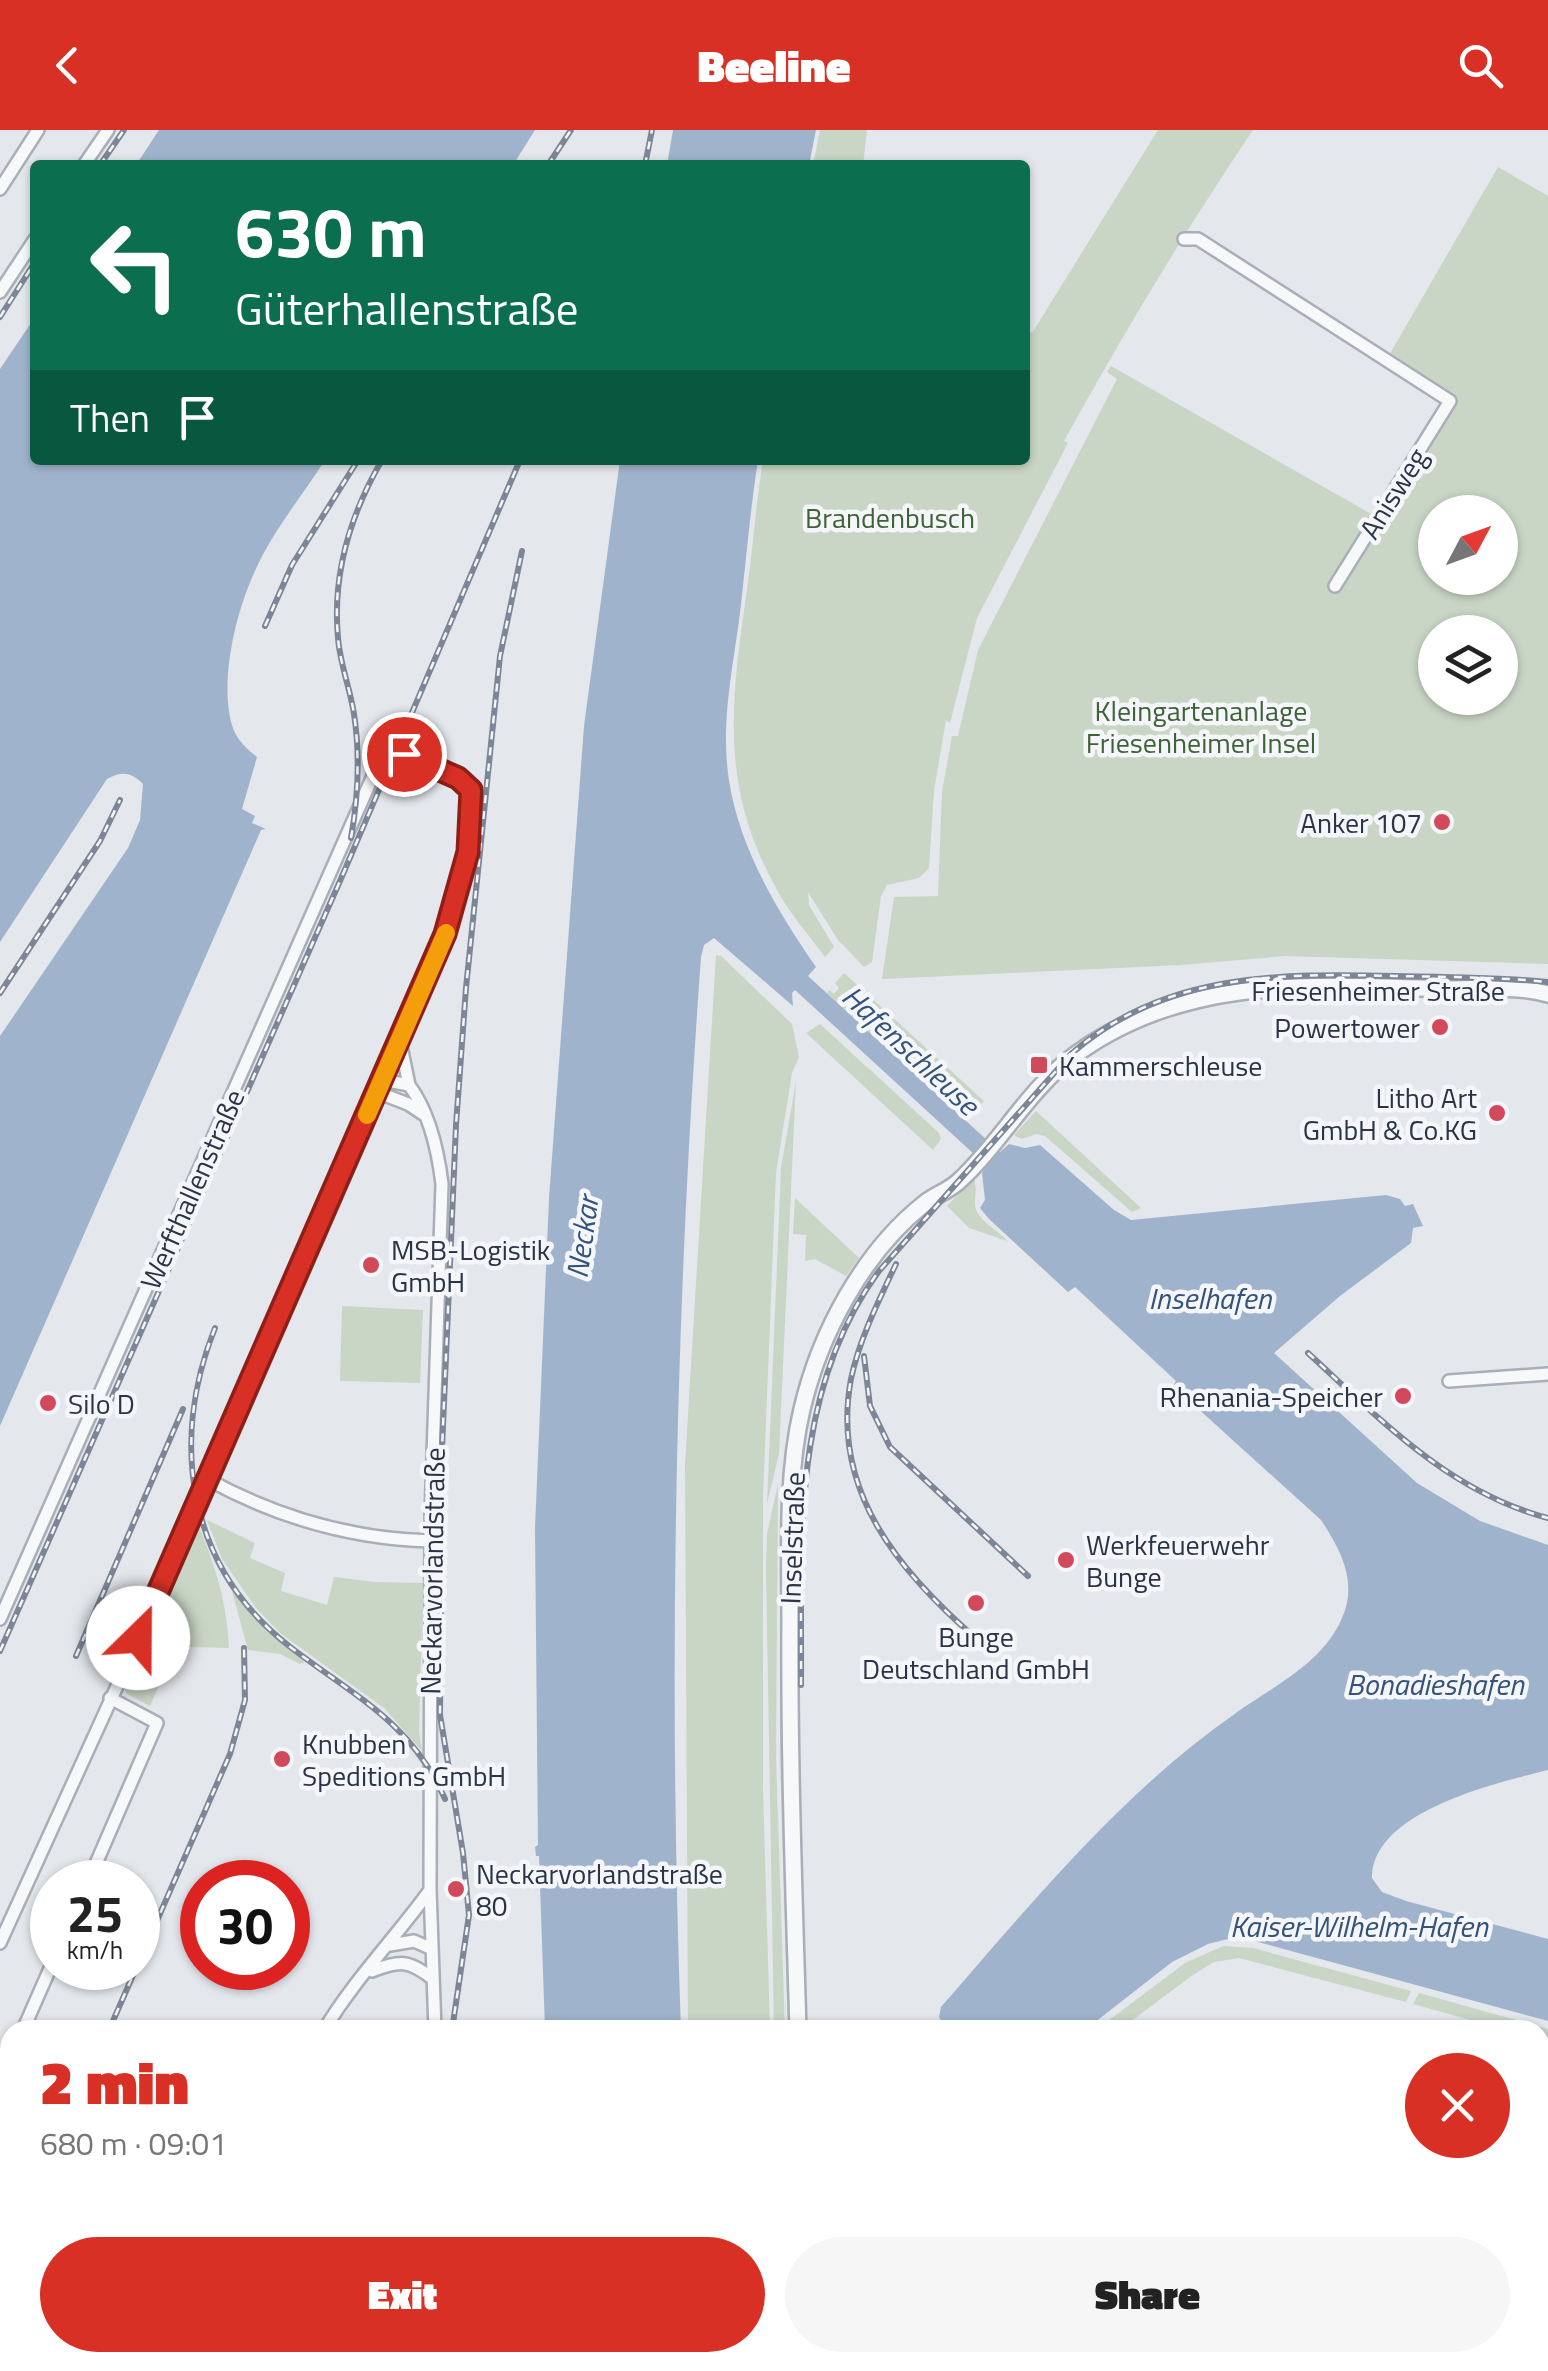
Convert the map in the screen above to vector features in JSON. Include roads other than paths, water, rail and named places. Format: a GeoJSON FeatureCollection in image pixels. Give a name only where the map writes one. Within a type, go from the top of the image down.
{"type":"FeatureCollection","features":[{"type":"Feature","properties":{"kind":"street"},"geometry":{"type":"LineString","coordinates":[[0,189],[38,130]]}},
{"type":"Feature","properties":{"kind":"street"},"geometry":{"type":"LineString","coordinates":[[87,160],[108,130]]}},
{"type":"Feature","properties":{"kind":"street","name":"Anisweg"},"geometry":{"type":"LineString","coordinates":[[1184,239],[1198,238],[1450,400],[1335,586]]}},
{"type":"Feature","properties":{"kind":"street"},"geometry":{"type":"LineString","coordinates":[[0,292],[30,247]]}},
{"type":"Feature","properties":{"kind":"street","name":"Werfthallenstraße"},"geometry":{"type":"LineString","coordinates":[[0,1619],[376,768],[383,760],[404,754],[468,784],[473,796],[468,852],[458,894],[400,1041]]}},
{"type":"Feature","properties":{"kind":"street","name":"Friesenheimer Straße"},"geometry":{"type":"LineString","coordinates":[[1012,1122],[1039,1088],[1074,1056],[1124,1025],[1186,1001],[1261,987],[1326,985],[1531,990],[1548,994]]}},
{"type":"Feature","properties":{"kind":"street"},"geometry":{"type":"LineString","coordinates":[[0,1944],[400,1041]]}},
{"type":"Feature","properties":{"kind":"street","name":"Neckarvorlandstraße"},"geometry":{"type":"LineString","coordinates":[[400,1041],[410,1086],[420,1100],[432,1133],[443,1213],[431,1541],[430,1889],[435,2020]]}},
{"type":"Feature","properties":{"kind":"street"},"geometry":{"type":"LineString","coordinates":[[380,1086],[410,1086]]}},
{"type":"Feature","properties":{"kind":"street"},"geometry":{"type":"LineString","coordinates":[[380,1086],[423,1114]]}},
{"type":"Feature","properties":{"kind":"street","name":"Inselstraße"},"geometry":{"type":"LineString","coordinates":[[798,2020],[790,1757],[790,1521],[802,1408],[828,1333],[864,1271],[921,1206],[954,1186],[1012,1122]]}},
{"type":"Feature","properties":{"kind":"street"},"geometry":{"type":"LineString","coordinates":[[1449,1381],[1548,1374]]}},
{"type":"Feature","properties":{"kind":"street"},"geometry":{"type":"LineString","coordinates":[[206,1480],[313,1526],[364,1537],[431,1541]]}},
{"type":"Feature","properties":{"kind":"street"},"geometry":{"type":"LineString","coordinates":[[98,1860],[157,1723],[110,1698]]}},
{"type":"Feature","properties":{"kind":"street"},"geometry":{"type":"LineString","coordinates":[[330,2020],[430,1889]]}},
{"type":"Feature","properties":{"kind":"street"},"geometry":{"type":"LineString","coordinates":[[390,1946],[414,1941],[432,1949],[414,1964]]}},
{"type":"Feature","properties":{"kind":"street"},"geometry":{"type":"LineString","coordinates":[[368,1972],[392,1964],[414,1964],[433,1978]]}},
{"type":"Feature","properties":{"kind":"street"},"geometry":{"type":"LineString","coordinates":[[27,2020],[41,1990]]}},
{"type":"Feature","properties":{"kind":"water"},"geometry":{"type":"Polygon","coordinates":[[[159,130],[535,130],[516,160],[139,160],[159,130]]]}},
{"type":"Feature","properties":{"kind":"water"},"geometry":{"type":"Polygon","coordinates":[[[673,130],[816,130],[810,160],[668,160],[673,130]]]}},
{"type":"Feature","properties":{"kind":"water"},"geometry":{"type":"Polygon","coordinates":[[[30,324],[30,465],[322,465],[262,557],[241,606],[231,648],[227,691],[233,728],[257,757],[242,809],[255,816],[252,823],[266,829],[261,830],[0,1426],[0,1036],[128,848],[140,820],[143,784],[126,774],[107,779],[0,942],[0,369],[30,324]]]}},
{"type":"Feature","properties":{"kind":"water"},"geometry":{"type":"Polygon","coordinates":[[[619,465],[757,465],[728,696],[729,780],[751,855],[774,902],[816,967],[808,976],[1000,1152],[1009,1144],[1025,1148],[1040,1145],[1114,1210],[1131,1220],[1386,1195],[1400,1199],[1405,1206],[1413,1204],[1423,1226],[1413,1228],[1411,1243],[1340,1296],[1274,1353],[1417,1483],[1480,1521],[1548,1545],[1548,1770],[1470,1792],[1414,1818],[1392,1835],[1377,1855],[1372,1878],[1382,1892],[1406,1901],[1548,1939],[1548,2020],[1232,1938],[1208,1944],[1172,1962],[1098,2020],[941,2020],[941,2007],[1116,1814],[1194,1744],[1296,1672],[1323,1648],[1347,1605],[1348,1580],[1341,1555],[1321,1520],[1173,1386],[1176,1381],[1075,1287],[1068,1292],[989,1219],[980,1208],[985,1200],[982,1173],[987,1166],[795,990],[793,1006],[714,938],[704,945],[701,957],[680,1359],[675,1761],[681,2020],[545,2020],[539,1856],[535,1847],[535,1528],[549,1198],[584,726],[619,465]]]}},
{"type":"Feature","properties":{"kind":"railway"},"geometry":{"type":"LineString","coordinates":[[103,160],[124,130]]}},
{"type":"Feature","properties":{"kind":"railway"},"geometry":{"type":"LineString","coordinates":[[551,160],[571,130]]}},
{"type":"Feature","properties":{"kind":"railway"},"geometry":{"type":"LineString","coordinates":[[646,160],[652,130]]}},
{"type":"Feature","properties":{"kind":"railway"},"geometry":{"type":"LineString","coordinates":[[0,317],[30,270]]}},
{"type":"Feature","properties":{"kind":"railway"},"geometry":{"type":"LineString","coordinates":[[265,626],[292,565],[355,465]]}},
{"type":"Feature","properties":{"kind":"railway"},"geometry":{"type":"LineString","coordinates":[[351,838],[357,744],[339,648],[338,590],[352,523],[380,465]]}},
{"type":"Feature","properties":{"kind":"railway"},"geometry":{"type":"LineString","coordinates":[[0,1651],[340,881],[518,465]]}},
{"type":"Feature","properties":{"kind":"railway"},"geometry":{"type":"LineString","coordinates":[[453,2020],[469,1915],[440,1715],[442,1449],[456,1125],[500,656],[522,551]]}},
{"type":"Feature","properties":{"kind":"railway"},"geometry":{"type":"LineString","coordinates":[[0,993],[100,841],[120,800]]}},
{"type":"Feature","properties":{"kind":"railway"},"geometry":{"type":"LineString","coordinates":[[801,1685],[801,1577],[807,1470],[815,1417],[829,1367],[850,1318],[879,1271],[1071,1054],[1107,1027],[1144,1007],[1224,984],[1266,978],[1352,975],[1548,982]]}},
{"type":"Feature","properties":{"kind":"railway"},"geometry":{"type":"LineString","coordinates":[[896,1264],[864,1335],[851,1379],[847,1420],[851,1458],[861,1493],[898,1558],[979,1641]]}},
{"type":"Feature","properties":{"kind":"railway"},"geometry":{"type":"LineString","coordinates":[[215,1328],[201,1371],[193,1415],[192,1458],[197,1500],[209,1541],[228,1579],[255,1614],[289,1646],[397,1729],[431,1772],[445,1799]]}},
{"type":"Feature","properties":{"kind":"railway"},"geometry":{"type":"LineString","coordinates":[[1308,1353],[1390,1428],[1448,1472],[1479,1491],[1548,1518]]}},
{"type":"Feature","properties":{"kind":"railway"},"geometry":{"type":"LineString","coordinates":[[864,1356],[870,1406],[890,1447],[1028,1576]]}},
{"type":"Feature","properties":{"kind":"railway"},"geometry":{"type":"LineString","coordinates":[[76,1656],[183,1409]]}},
{"type":"Feature","properties":{"kind":"railway"},"geometry":{"type":"LineString","coordinates":[[113,2020],[230,1754],[245,1700],[244,1648]]}},
{"type":"Feature","properties":{"kind":"place","name":"Anker 107"},"geometry":{"type":"Point","coordinates":[1442,822]}},
{"type":"Feature","properties":{"kind":"place","name":"Powertower"},"geometry":{"type":"Point","coordinates":[1440,1027]}},
{"type":"Feature","properties":{"kind":"place","name":"Kammerschleuse"},"geometry":{"type":"Point","coordinates":[1039,1065]}},
{"type":"Feature","properties":{"kind":"place","name":"Litho Art GmbH & Co.KG"},"geometry":{"type":"Point","coordinates":[1497,1113]}},
{"type":"Feature","properties":{"kind":"place","name":"MSB-Logistik GmbH"},"geometry":{"type":"Point","coordinates":[371,1265]}},
{"type":"Feature","properties":{"kind":"place","name":"Rhenania-Speicher"},"geometry":{"type":"Point","coordinates":[1403,1396]}},
{"type":"Feature","properties":{"kind":"place","name":"Silo D"},"geometry":{"type":"Point","coordinates":[48,1403]}},
{"type":"Feature","properties":{"kind":"place","name":"Werkfeuerwehr Bunge"},"geometry":{"type":"Point","coordinates":[1066,1560]}},
{"type":"Feature","properties":{"kind":"place","name":"Bunge Deutschland GmbH"},"geometry":{"type":"Point","coordinates":[976,1603]}},
{"type":"Feature","properties":{"kind":"place","name":"Knubben Speditions GmbH"},"geometry":{"type":"Point","coordinates":[282,1759]}},
{"type":"Feature","properties":{"kind":"place","name":"Neckarvorlandstraße 80"},"geometry":{"type":"Point","coordinates":[456,1889]}},
{"type":"Feature","properties":{"kind":"park label","name":"Brandenbusch"},"geometry":{"type":"Point","coordinates":[890,517]}},
{"type":"Feature","properties":{"kind":"park label","name":"Kleingartenanlage Friesenheimer Insel"},"geometry":{"type":"Point","coordinates":[1201,726]}},
{"type":"Feature","properties":{"kind":"water label","name":"Hafenschleuse"},"geometry":{"type":"Point","coordinates":[911,1050]}},
{"type":"Feature","properties":{"kind":"water label","name":"Neckar"},"geometry":{"type":"Point","coordinates":[582,1237]}},
{"type":"Feature","properties":{"kind":"water label","name":"Inselhafen"},"geometry":{"type":"Point","coordinates":[1210,1298]}},
{"type":"Feature","properties":{"kind":"water label","name":"Bonadieshafen"},"geometry":{"type":"Point","coordinates":[1435,1684]}},
{"type":"Feature","properties":{"kind":"water label","name":"Kaiser-Wilhelm-Hafen"},"geometry":{"type":"Point","coordinates":[1359,1926]}}]}
